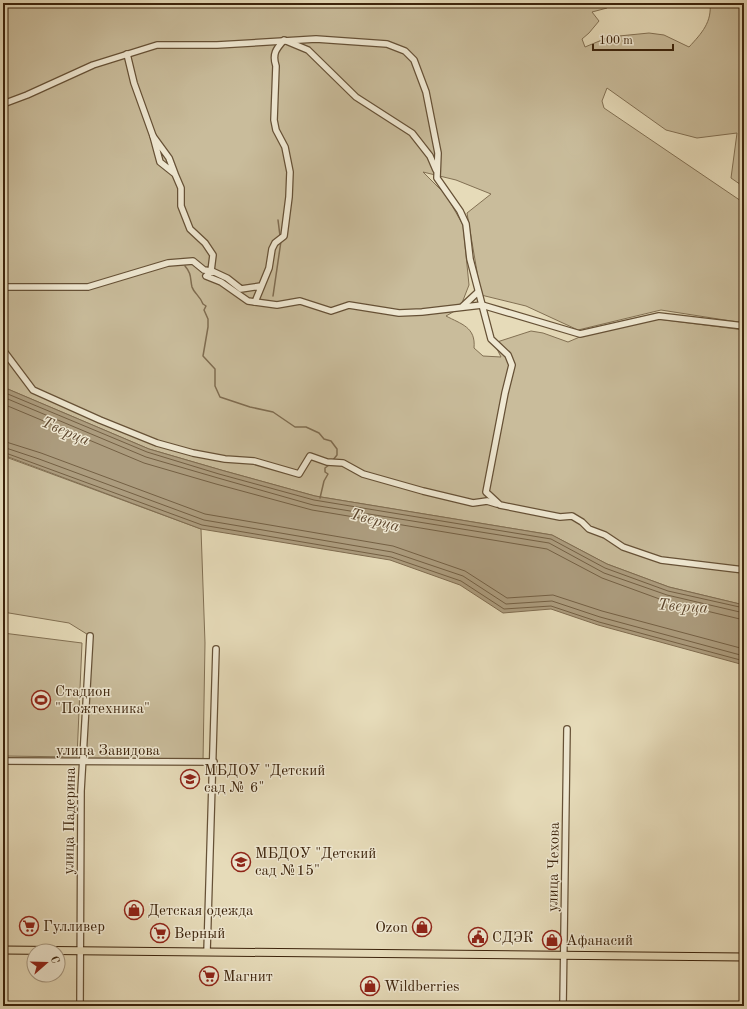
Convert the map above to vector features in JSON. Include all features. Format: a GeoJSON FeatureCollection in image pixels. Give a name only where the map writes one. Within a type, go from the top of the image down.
{"type":"FeatureCollection","features":[{"type":"Feature","properties":{"kind":"main road"},"geometry":{"type":"LineString","coordinates":[[3,950],[744,957]]}},
{"type":"Feature","properties":{"kind":"street"},"geometry":{"type":"LineString","coordinates":[[3,104],[27,95],[93,65],[157,46],[217,45],[316,39],[387,44],[405,51],[414,60],[426,92],[438,153],[437,178],[460,211],[466,224],[470,259],[491,339],[508,355],[512,365],[486,492],[500,505]]}},
{"type":"Feature","properties":{"kind":"street"},"geometry":{"type":"LineString","coordinates":[[284,40],[308,50],[356,97],[412,133],[430,156],[437,170]]}},
{"type":"Feature","properties":{"kind":"street"},"geometry":{"type":"LineString","coordinates":[[255,302],[269,268],[272,249],[275,243],[284,236],[289,196],[289,162],[285,148],[276,130],[274,120],[276,66],[273,57],[275,51],[284,40]]}},
{"type":"Feature","properties":{"kind":"street"},"geometry":{"type":"LineString","coordinates":[[127,54],[134,83],[153,136],[160,162],[175,174]]}},
{"type":"Feature","properties":{"kind":"street"},"geometry":{"type":"LineString","coordinates":[[153,136],[169,158],[181,188],[181,206],[190,229],[205,243],[212,255],[211,271],[206,276],[221,282],[248,301],[277,305],[300,301],[331,310],[349,305],[399,313],[422,312],[463,306],[482,305],[580,334],[659,316],[744,326]]}},
{"type":"Feature","properties":{"kind":"street"},"geometry":{"type":"LineString","coordinates":[[3,287],[88,287],[168,263],[193,261],[204,270],[211,271],[227,278],[242,290],[261,286]]}},
{"type":"Feature","properties":{"kind":"street"},"geometry":{"type":"LineString","coordinates":[[463,306],[478,292]]}},
{"type":"Feature","properties":{"kind":"street"},"geometry":{"type":"LineString","coordinates":[[3,350],[33,390],[100,420],[157,442],[206,456],[254,461],[300,474],[310,456],[326,462],[343,463],[363,474],[473,503],[487,500],[500,505],[560,517],[572,516],[582,522],[589,529],[605,536],[623,548],[661,560],[744,570]]}},
{"type":"Feature","properties":{"kind":"street","name":"улица Падерина"},"geometry":{"type":"LineString","coordinates":[[80,1006],[82,762],[90,636]]}},
{"type":"Feature","properties":{"kind":"street"},"geometry":{"type":"LineString","coordinates":[[207,952],[214,762],[216,649]]}},
{"type":"Feature","properties":{"kind":"street","name":"улица Чехова"},"geometry":{"type":"LineString","coordinates":[[563,1006],[566,729]]}},
{"type":"Feature","properties":{"kind":"street","name":"улица Завидова"},"geometry":{"type":"LineString","coordinates":[[3,761],[214,762]]}},
{"type":"Feature","properties":{"kind":"shaded area"},"geometry":{"type":"Polygon","coordinates":[[[3,3],[609,3],[607,8],[592,12],[599,21],[582,39],[585,47],[609,37],[649,33],[664,35],[689,47],[702,32],[708,22],[710,3],[744,3],[744,187],[731,178],[737,133],[697,138],[666,130],[607,88],[602,101],[604,108],[744,203],[744,323],[661,310],[578,330],[526,306],[481,295],[467,213],[491,194],[456,180],[423,172],[446,195],[463,225],[469,285],[460,308],[446,316],[462,324],[470,331],[473,335],[474,348],[483,356],[501,357],[494,343],[531,331],[543,333],[568,342],[582,336],[658,319],[744,330],[744,605],[669,587],[607,564],[552,535],[315,496],[149,449],[3,387],[3,3]]]}},
{"type":"Feature","properties":{"kind":"shaded area"},"geometry":{"type":"Polygon","coordinates":[[[3,456],[201,529],[205,643],[203,762],[82,762],[90,636],[69,623],[3,612],[3,456]]]}},
{"type":"Feature","properties":{"kind":"shaded area","name":"Стадион \"Пожтехника\""},"geometry":{"type":"Polygon","coordinates":[[[3,633],[82,643],[77,757],[3,756],[3,633]]]}},
{"type":"Feature","properties":{"kind":"water","name":"Тверца"},"geometry":{"type":"Polygon","coordinates":[[[3,387],[149,449],[315,496],[552,535],[607,564],[669,587],[744,605],[744,665],[598,625],[551,609],[503,613],[460,585],[390,560],[201,529],[3,455],[3,387]]]}},
{"type":"Feature","properties":{"kind":"waterway"},"geometry":{"type":"LineString","coordinates":[[278,220],[280,236]]}},
{"type":"Feature","properties":{"kind":"waterway"},"geometry":{"type":"LineString","coordinates":[[273,296],[281,241]]}},
{"type":"Feature","properties":{"kind":"waterway"},"geometry":{"type":"LineString","coordinates":[[185,266],[190,274],[193,289],[206,306],[204,310],[208,319],[208,327],[203,356],[215,369],[215,386],[220,397],[250,407],[273,412],[295,427],[306,427],[319,433],[324,439],[331,441],[337,449],[337,455],[333,460]]}},
{"type":"Feature","properties":{"kind":"waterway"},"geometry":{"type":"LineString","coordinates":[[320,498],[324,481],[328,474],[325,472],[325,468],[329,465]]}},
{"type":"Feature","properties":{"kind":"place","name":"Стадион \"Пожтехника\""},"geometry":{"type":"Point","coordinates":[41,700]}},
{"type":"Feature","properties":{"kind":"place","name":"МБДОУ \"Детский сад № 6\""},"geometry":{"type":"Point","coordinates":[190,779]}},
{"type":"Feature","properties":{"kind":"place","name":"МБДОУ \"Детский сад №15\""},"geometry":{"type":"Point","coordinates":[241,862]}},
{"type":"Feature","properties":{"kind":"place","name":"Детская одежда"},"geometry":{"type":"Point","coordinates":[134,910]}},
{"type":"Feature","properties":{"kind":"place","name":"Гулливер"},"geometry":{"type":"Point","coordinates":[29,926]}},
{"type":"Feature","properties":{"kind":"place","name":"Ozon"},"geometry":{"type":"Point","coordinates":[422,927]}},
{"type":"Feature","properties":{"kind":"place","name":"Верный"},"geometry":{"type":"Point","coordinates":[160,933]}},
{"type":"Feature","properties":{"kind":"place","name":"СДЭК"},"geometry":{"type":"Point","coordinates":[478,937]}},
{"type":"Feature","properties":{"kind":"place","name":"Афанасий"},"geometry":{"type":"Point","coordinates":[552,940]}},
{"type":"Feature","properties":{"kind":"place","name":"Магнит"},"geometry":{"type":"Point","coordinates":[209,976]}},
{"type":"Feature","properties":{"kind":"place","name":"Wildberries"},"geometry":{"type":"Point","coordinates":[370,986]}}]}
